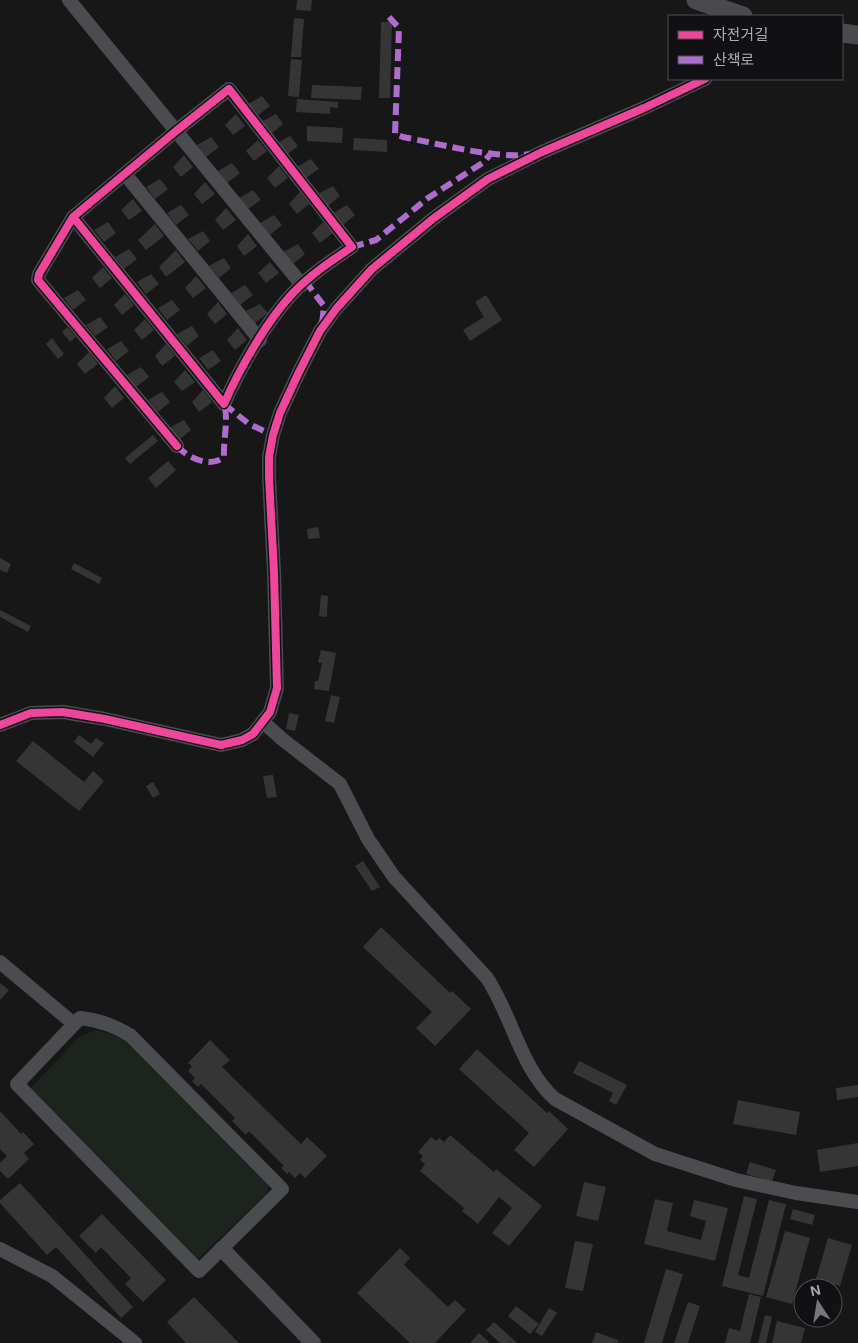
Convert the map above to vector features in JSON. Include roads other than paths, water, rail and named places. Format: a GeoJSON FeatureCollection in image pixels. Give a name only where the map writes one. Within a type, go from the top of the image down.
{"type":"FeatureCollection","features":[{"type":"Feature","properties":{"kind":"main road"},"geometry":{"type":"LineString","coordinates":[[696,0],[740,15]]}},
{"type":"Feature","properties":{"kind":"main road"},"geometry":{"type":"LineString","coordinates":[[843,33],[858,35]]}},
{"type":"Feature","properties":{"kind":"street"},"geometry":{"type":"LineString","coordinates":[[69,0],[302,285]]}},
{"type":"Feature","properties":{"kind":"street"},"geometry":{"type":"LineString","coordinates":[[0,725],[32,713],[63,712],[222,744],[242,740],[253,734],[264,722],[275,700],[278,669],[269,457],[280,413],[320,331],[352,289],[372,269],[434,218],[488,179],[534,156],[703,80]]}},
{"type":"Feature","properties":{"kind":"street"},"geometry":{"type":"LineString","coordinates":[[73,217],[224,404],[241,370],[280,309],[302,285],[352,247],[229,89],[176,130],[73,217],[39,274],[38,280],[176,446]]}},
{"type":"Feature","properties":{"kind":"street"},"geometry":{"type":"LineString","coordinates":[[125,174],[260,340]]}},
{"type":"Feature","properties":{"kind":"street"},"geometry":{"type":"LineString","coordinates":[[264,722],[282,739],[340,784],[368,839],[394,877],[487,978],[499,996],[534,1073],[543,1089],[555,1099],[655,1154],[736,1180],[796,1193],[858,1202]]}},
{"type":"Feature","properties":{"kind":"street"},"geometry":{"type":"LineString","coordinates":[[0,962],[74,1024]]}},
{"type":"Feature","properties":{"kind":"street"},"geometry":{"type":"LineString","coordinates":[[80,1018],[98,1020],[117,1027],[131,1036],[282,1188],[222,1248],[199,1271],[17,1084],[80,1018]]}},
{"type":"Feature","properties":{"kind":"street"},"geometry":{"type":"LineString","coordinates":[[222,1248],[313,1343]]}},
{"type":"Feature","properties":{"kind":"street"},"geometry":{"type":"LineString","coordinates":[[0,1249],[52,1276],[135,1343]]}}]}
